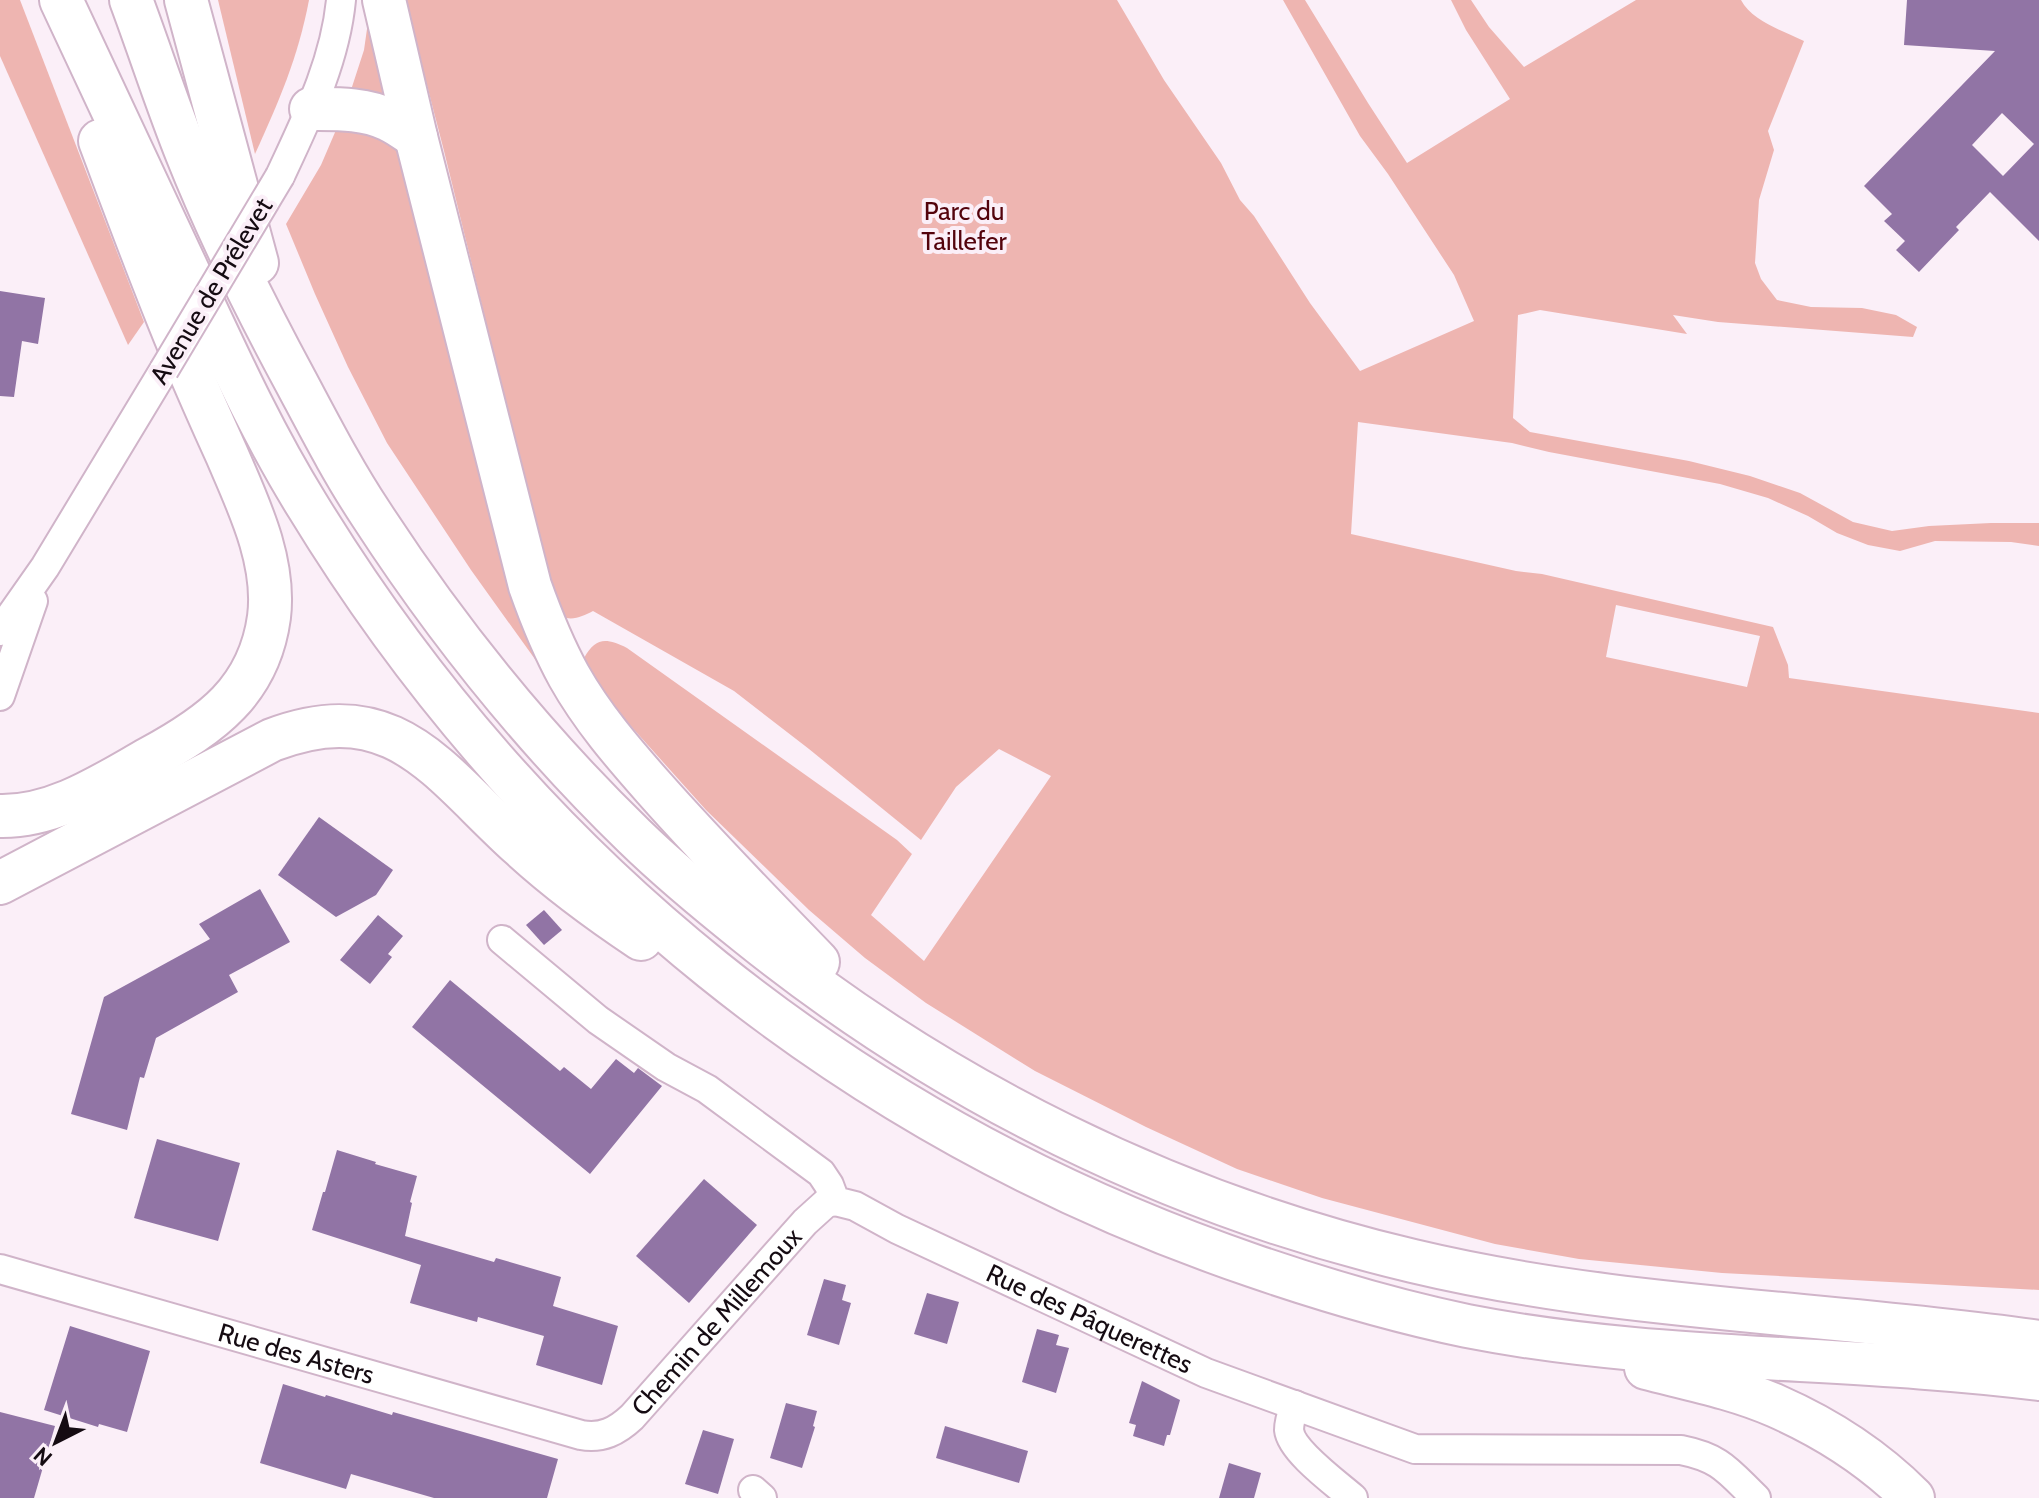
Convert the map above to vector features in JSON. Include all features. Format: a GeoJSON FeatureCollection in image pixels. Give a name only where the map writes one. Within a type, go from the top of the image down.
{"type":"FeatureCollection","features":[{"type":"Feature","properties":{"kind":"highway"},"geometry":{"type":"LineString","coordinates":[[0,816],[41,811],[80,796],[188,737],[211,721],[249,677],[259,656],[269,616],[267,568],[253,520],[157,292],[51,0]]}},
{"type":"Feature","properties":{"kind":"highway"},"geometry":{"type":"LineString","coordinates":[[61,0],[278,456],[355,580],[416,666],[487,753],[576,849],[637,906],[720,976],[809,1043]]}},
{"type":"Feature","properties":{"kind":"highway"},"geometry":{"type":"LineString","coordinates":[[92,0],[152,163],[238,377]]}},
{"type":"Feature","properties":{"kind":"highway"},"geometry":{"type":"LineString","coordinates":[[131,0],[187,154],[237,269],[280,354],[355,487],[405,565],[505,697],[565,766],[639,841],[718,910],[824,992],[892,1038],[993,1099],[1089,1147],[1240,1211],[1306,1232],[1418,1262],[1519,1283],[1627,1299],[1969,1332],[2039,1342]]}},
{"type":"Feature","properties":{"kind":"highway"},"geometry":{"type":"LineString","coordinates":[[186,0],[280,354]]}},
{"type":"Feature","properties":{"kind":"highway"},"geometry":{"type":"LineString","coordinates":[[384,0],[530,586],[546,632],[588,706],[653,787],[693,833],[892,1038]]}},
{"type":"Feature","properties":{"kind":"highway"},"geometry":{"type":"LineString","coordinates":[[311,109],[374,113],[416,137]]}},
{"type":"Feature","properties":{"kind":"highway"},"geometry":{"type":"LineString","coordinates":[[0,883],[272,740],[325,726],[359,727],[390,736],[417,752],[564,883],[618,924],[716,987],[983,1150],[1126,1218],[1340,1294],[1462,1325],[1608,1346],[2039,1379]]}},
{"type":"Feature","properties":{"kind":"highway"},"geometry":{"type":"LineString","coordinates":[[1766,1312],[2039,1315]]}},
{"type":"Feature","properties":{"kind":"highway"},"geometry":{"type":"LineString","coordinates":[[1537,1338],[1774,1405],[1856,1450],[1913,1498]]}},
{"type":"Feature","properties":{"kind":"street","name":"Avenue de Prélevet"},"geometry":{"type":"LineString","coordinates":[[0,631],[45,567],[280,176],[331,57],[341,0]]}},
{"type":"Feature","properties":{"kind":"street","name":"Avenue de Prélevet"},"geometry":{"type":"LineString","coordinates":[[0,696],[45,567]]}},
{"type":"Feature","properties":{"kind":"street"},"geometry":{"type":"LineString","coordinates":[[502,940],[598,1020],[666,1067],[707,1089],[821,1173],[835,1201]]}},
{"type":"Feature","properties":{"kind":"street","name":"Rue des Pâquerettes"},"geometry":{"type":"LineString","coordinates":[[835,1201],[855,1206],[897,1229],[1206,1373],[1415,1449],[1681,1450],[1712,1458],[1756,1498]]}},
{"type":"Feature","properties":{"kind":"street","name":"Chemin de Millemoux"},"geometry":{"type":"LineString","coordinates":[[594,1436],[608,1434],[621,1427],[805,1222],[826,1203],[835,1201]]}},
{"type":"Feature","properties":{"kind":"street","name":"Rue des Asters"},"geometry":{"type":"LineString","coordinates":[[0,1269],[581,1435],[594,1436]]}},
{"type":"Feature","properties":{"kind":"street"},"geometry":{"type":"LineString","coordinates":[[1295,1405],[1289,1432],[1293,1441],[1353,1498]]}},
{"type":"Feature","properties":{"kind":"green space"},"geometry":{"type":"Polygon","coordinates":[[[0,0],[20,0],[144,322],[128,345],[0,56],[0,0]]]}},
{"type":"Feature","properties":{"kind":"green space"},"geometry":{"type":"Polygon","coordinates":[[[218,0],[309,0],[287,79],[255,154],[218,0]]]}},
{"type":"Feature","properties":{"kind":"green space","name":"Parc du Taillefer"},"geometry":{"type":"Polygon","coordinates":[[[405,0],[1117,0],[1164,80],[1221,163],[1240,200],[1360,371],[1474,321],[1454,275],[1360,136],[1283,0],[1305,0],[1407,163],[1510,99],[1466,30],[1451,0],[1471,0],[1489,27],[1524,67],[1636,0],[1741,0],[1760,20],[1804,41],[1768,131],[1774,150],[1759,200],[1755,263],[1761,279],[1777,300],[1811,307],[1862,308],[1896,315],[1917,327],[1913,337],[1718,322],[1673,315],[1687,334],[1540,310],[1518,315],[1513,418],[1530,432],[1689,461],[1750,476],[1800,493],[1853,522],[1892,531],[1929,526],[2039,523],[2039,546],[2011,542],[1935,541],[1900,551],[1868,545],[1768,498],[1720,484],[1512,443],[1358,422],[1351,534],[1773,627],[1788,665],[1789,678],[2039,713],[2039,1290],[1722,1273],[1579,1259],[1495,1244],[1322,1198],[1237,1169],[1035,1071],[926,1003],[865,958],[809,910],[706,810],[620,714],[584,658],[593,646],[602,641],[627,648],[897,840],[912,854],[871,915],[924,961],[1051,776],[999,749],[956,787],[921,840],[734,691],[593,611],[574,618],[562,617],[552,591],[405,0]],[[1616,605],[1606,657],[1747,687],[1760,636],[1616,605]]]}},
{"type":"Feature","properties":{"kind":"green space"},"geometry":{"type":"Polygon","coordinates":[[[371,1],[397,100],[351,90],[364,50],[371,1]]]}},
{"type":"Feature","properties":{"kind":"green space"},"geometry":{"type":"Polygon","coordinates":[[[360,127],[401,151],[542,669],[471,570],[387,443],[348,367],[286,224],[321,165],[336,130],[360,127]]]}},
{"type":"Feature","properties":{"kind":"building"},"geometry":{"type":"Polygon","coordinates":[[[1907,0],[2039,0],[2039,241],[1990,192],[1919,272],[1896,250],[1905,241],[1884,221],[1892,214],[1864,186],[1995,51],[1904,45],[1907,0]],[[2002,113],[1972,145],[2003,176],[2034,144],[2002,113]]]}},
{"type":"Feature","properties":{"kind":"building"},"geometry":{"type":"Polygon","coordinates":[[[0,291],[45,298],[38,344],[22,341],[14,397],[0,396],[0,291]]]}},
{"type":"Feature","properties":{"kind":"building"},"geometry":{"type":"Polygon","coordinates":[[[319,817],[393,870],[376,895],[336,917],[278,875],[319,817]]]}},
{"type":"Feature","properties":{"kind":"building"},"geometry":{"type":"Polygon","coordinates":[[[260,889],[290,942],[229,975],[238,992],[156,1038],[144,1078],[140,1077],[127,1130],[71,1114],[104,997],[210,939],[199,924],[260,889]]]}},
{"type":"Feature","properties":{"kind":"building"},"geometry":{"type":"Polygon","coordinates":[[[544,910],[562,930],[544,945],[526,925],[544,910]]]}},
{"type":"Feature","properties":{"kind":"building"},"geometry":{"type":"Polygon","coordinates":[[[378,915],[403,936],[388,954],[392,957],[370,984],[340,960],[378,915]]]}},
{"type":"Feature","properties":{"kind":"building"},"geometry":{"type":"Polygon","coordinates":[[[450,980],[560,1071],[564,1067],[591,1089],[616,1059],[634,1073],[638,1068],[662,1086],[590,1174],[412,1027],[450,980]]]}},
{"type":"Feature","properties":{"kind":"building"},"geometry":{"type":"Polygon","coordinates":[[[157,1139],[240,1163],[218,1241],[134,1218],[157,1139]]]}},
{"type":"Feature","properties":{"kind":"building"},"geometry":{"type":"Polygon","coordinates":[[[337,1150],[417,1176],[405,1236],[494,1262],[496,1258],[561,1277],[553,1306],[618,1326],[602,1385],[536,1365],[544,1336],[478,1317],[477,1322],[410,1303],[421,1265],[312,1230],[337,1150]]]}},
{"type":"Feature","properties":{"kind":"building"},"geometry":{"type":"Polygon","coordinates":[[[704,1179],[757,1225],[689,1303],[636,1256],[704,1179]]]}},
{"type":"Feature","properties":{"kind":"building"},"geometry":{"type":"Polygon","coordinates":[[[824,1279],[846,1285],[842,1300],[851,1303],[839,1345],[807,1335],[824,1279]]]}},
{"type":"Feature","properties":{"kind":"building"},"geometry":{"type":"Polygon","coordinates":[[[927,1293],[959,1302],[947,1344],[914,1334],[927,1293]]]}},
{"type":"Feature","properties":{"kind":"building"},"geometry":{"type":"Polygon","coordinates":[[[70,1326],[150,1351],[127,1432],[99,1424],[98,1427],[44,1410],[70,1326]]]}},
{"type":"Feature","properties":{"kind":"building"},"geometry":{"type":"Polygon","coordinates":[[[1037,1329],[1059,1335],[1056,1345],[1069,1348],[1056,1393],[1022,1382],[1037,1329]]]}},
{"type":"Feature","properties":{"kind":"building"},"geometry":{"type":"Polygon","coordinates":[[[1142,1381],[1180,1400],[1164,1446],[1133,1436],[1136,1425],[1129,1423],[1142,1381]]]}},
{"type":"Feature","properties":{"kind":"building"},"geometry":{"type":"Polygon","coordinates":[[[283,1384],[558,1459],[547,1498],[434,1498],[351,1474],[346,1489],[260,1463],[283,1384]]]}},
{"type":"Feature","properties":{"kind":"building"},"geometry":{"type":"Polygon","coordinates":[[[786,1403],[817,1411],[802,1468],[770,1458],[786,1403]]]}},
{"type":"Feature","properties":{"kind":"building"},"geometry":{"type":"Polygon","coordinates":[[[0,1412],[55,1426],[34,1498],[0,1498],[0,1412]]]}},
{"type":"Feature","properties":{"kind":"building"},"geometry":{"type":"Polygon","coordinates":[[[945,1426],[1028,1451],[1019,1483],[936,1458],[945,1426]]]}},
{"type":"Feature","properties":{"kind":"building"},"geometry":{"type":"Polygon","coordinates":[[[703,1430],[734,1439],[718,1494],[685,1484],[703,1430]]]}},
{"type":"Feature","properties":{"kind":"building"},"geometry":{"type":"Polygon","coordinates":[[[1229,1463],[1261,1473],[1254,1498],[1219,1498],[1229,1463]]]}}]}
